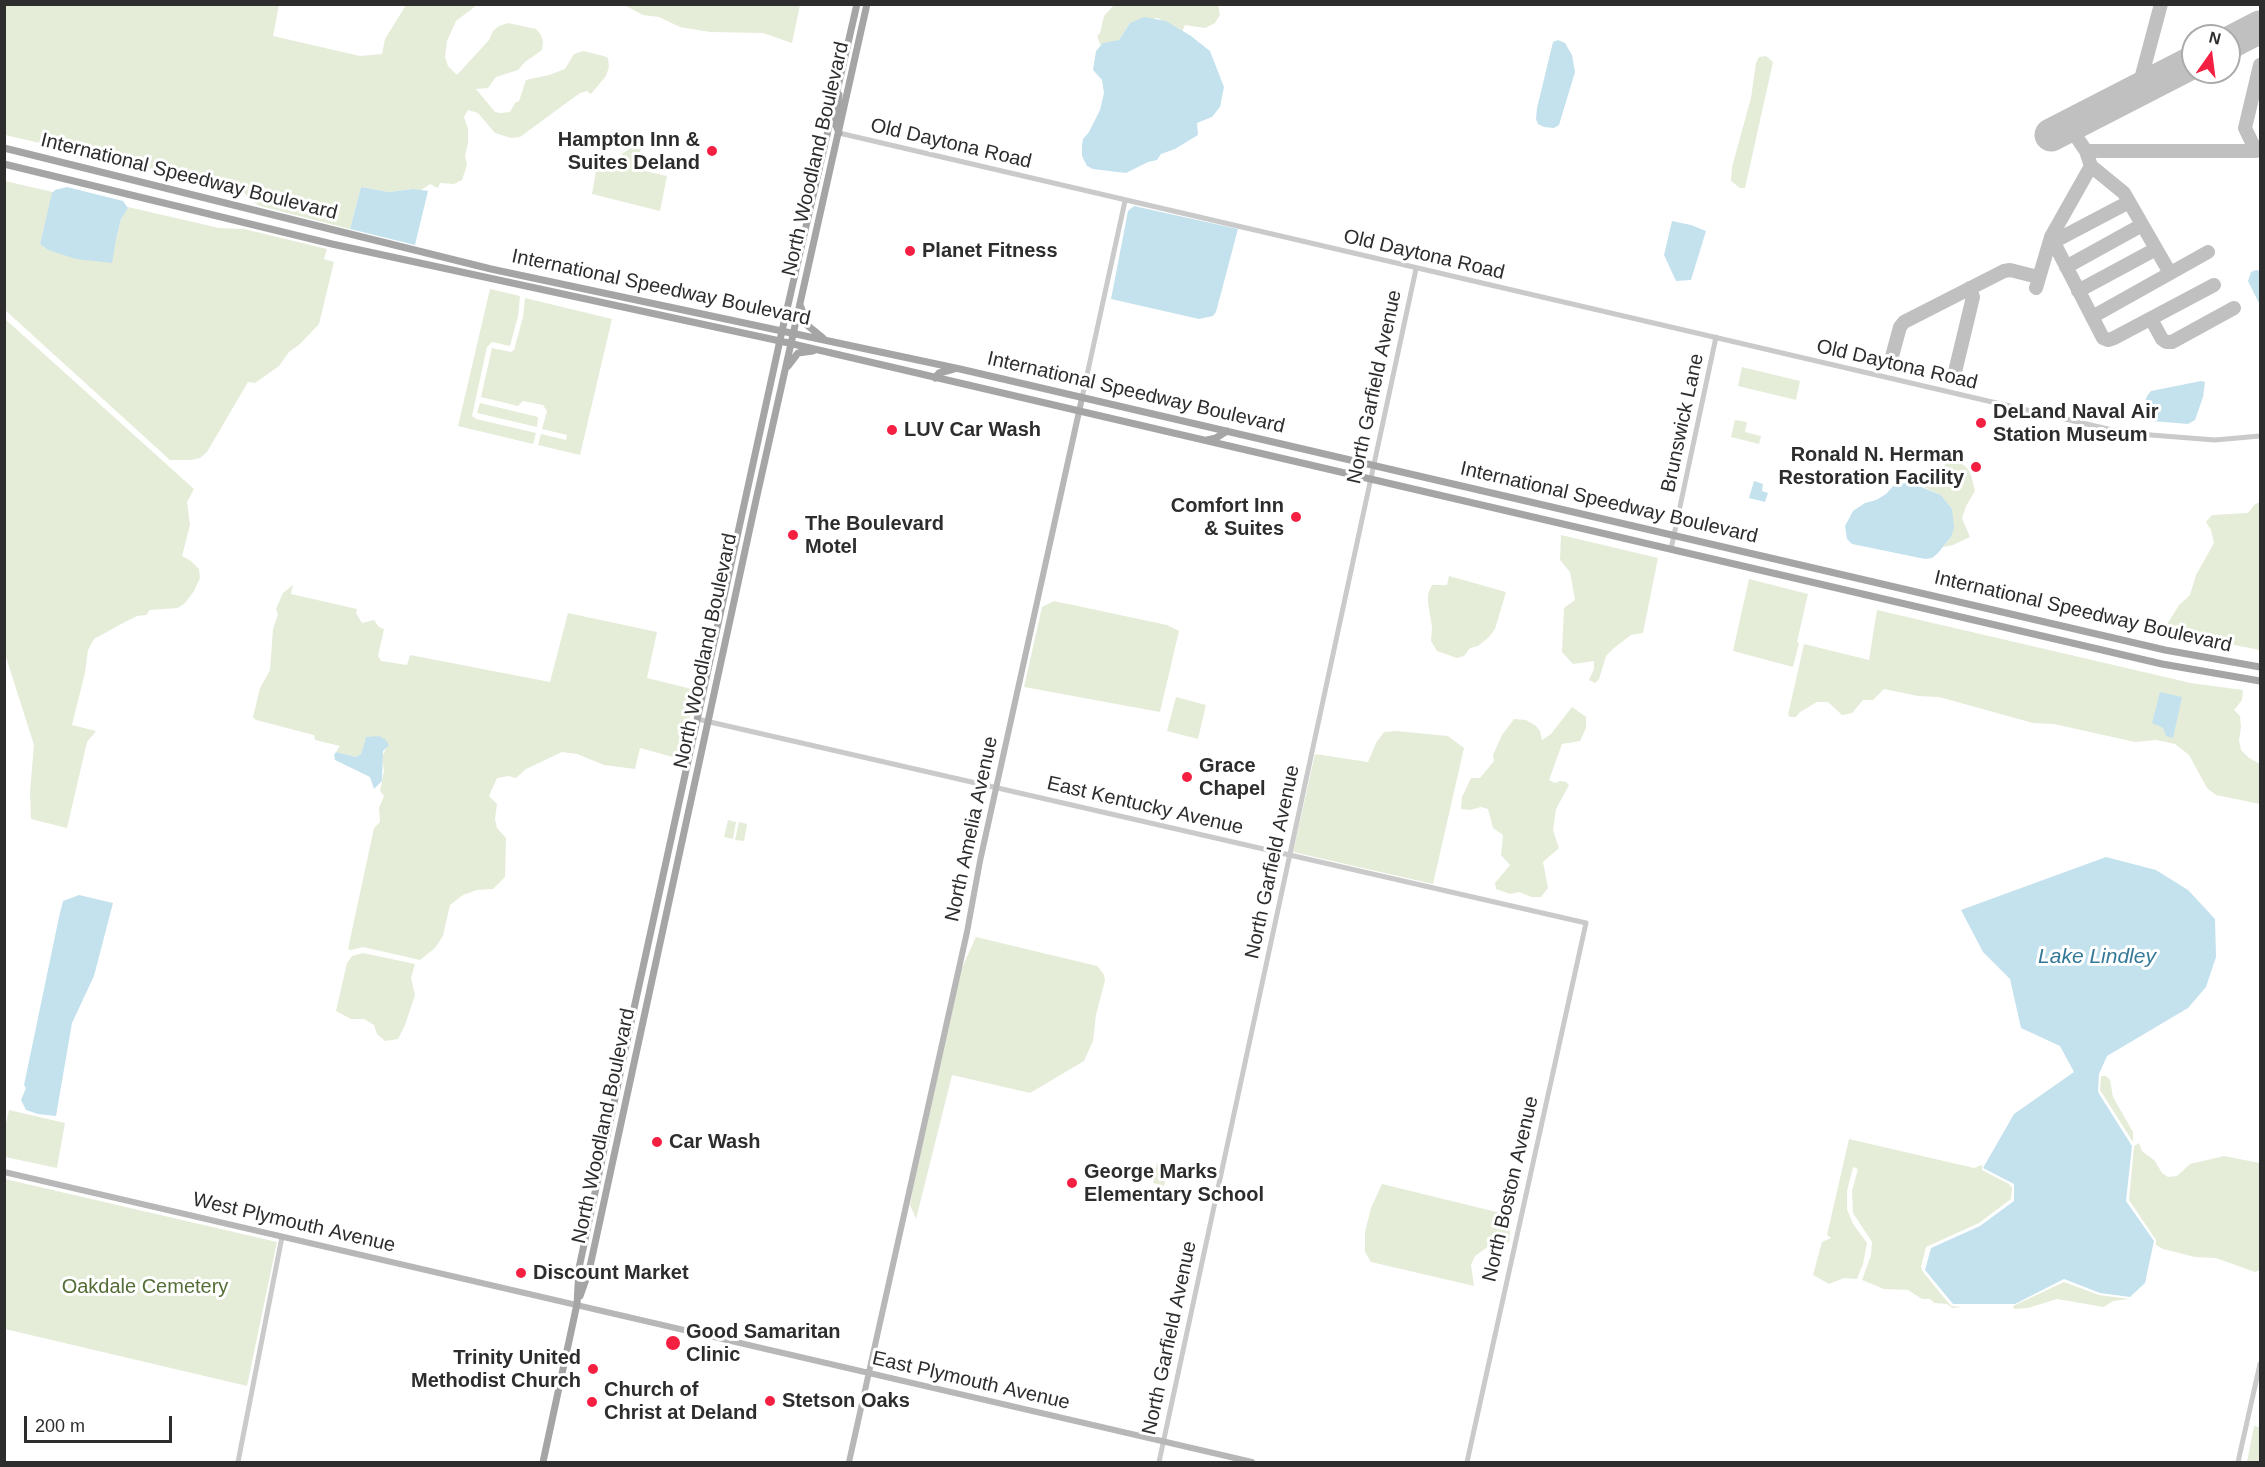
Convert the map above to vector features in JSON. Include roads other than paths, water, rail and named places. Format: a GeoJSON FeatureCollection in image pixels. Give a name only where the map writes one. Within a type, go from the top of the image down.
{"type":"FeatureCollection","features":[{"type":"Feature","properties":{"kind":"main road","name":"North Woodland Boulevard"},"geometry":{"type":"LineString","coordinates":[[543,1462],[576,1304],[580,1261],[782,331],[857,4]]}},
{"type":"Feature","properties":{"kind":"main road","name":"North Woodland Boulevard"},"geometry":{"type":"LineString","coordinates":[[576,1304],[589,1271],[707,721],[867,4]]}},
{"type":"Feature","properties":{"kind":"main road"},"geometry":{"type":"LineString","coordinates":[[839,81],[839,103],[835,123],[839,133]]}},
{"type":"Feature","properties":{"kind":"main road"},"geometry":{"type":"LineString","coordinates":[[828,128],[834,137],[836,146]]}},
{"type":"Feature","properties":{"kind":"main road","name":"International Speedway Boulevard"},"geometry":{"type":"LineString","coordinates":[[4,148],[490,269],[960,369],[2166,650],[2260,667]]}},
{"type":"Feature","properties":{"kind":"main road","name":"International Speedway Boulevard"},"geometry":{"type":"LineString","coordinates":[[4,164],[332,244],[780,341],[2162,664],[2260,681]]}},
{"type":"Feature","properties":{"kind":"main road"},"geometry":{"type":"LineString","coordinates":[[816,184],[817,199],[822,208]]}},
{"type":"Feature","properties":{"kind":"main road"},"geometry":{"type":"LineString","coordinates":[[487,277],[490,269]]}},
{"type":"Feature","properties":{"kind":"main road"},"geometry":{"type":"LineString","coordinates":[[562,294],[565,284]]}},
{"type":"Feature","properties":{"kind":"main road"},"geometry":{"type":"LineString","coordinates":[[628,308],[633,299]]}},
{"type":"Feature","properties":{"kind":"main road"},"geometry":{"type":"LineString","coordinates":[[800,303],[802,316],[807,325],[828,341]]}},
{"type":"Feature","properties":{"kind":"main road"},"geometry":{"type":"LineString","coordinates":[[680,309],[682,320]]}},
{"type":"Feature","properties":{"kind":"main road"},"geometry":{"type":"LineString","coordinates":[[735,331],[738,321]]}},
{"type":"Feature","properties":{"kind":"main road"},"geometry":{"type":"LineString","coordinates":[[786,370],[798,354],[819,351]]}},
{"type":"Feature","properties":{"kind":"main road"},"geometry":{"type":"LineString","coordinates":[[935,378],[946,370],[960,369]]}},
{"type":"Feature","properties":{"kind":"main road","name":"North Amelia Avenue"},"geometry":{"type":"LineString","coordinates":[[849,1462],[967,932],[1082,398]]}},
{"type":"Feature","properties":{"kind":"main road"},"geometry":{"type":"LineString","coordinates":[[1205,440],[1216,438],[1227,431]]}},
{"type":"Feature","properties":{"kind":"main road"},"geometry":{"type":"LineString","coordinates":[[1228,446],[1233,438],[1246,436]]}},
{"type":"Feature","properties":{"kind":"main road"},"geometry":{"type":"LineString","coordinates":[[1794,578],[1808,576],[1817,569]]}},
{"type":"Feature","properties":{"kind":"main road"},"geometry":{"type":"LineString","coordinates":[[1815,583],[1825,576],[1838,574]]}},
{"type":"Feature","properties":{"kind":"main road","name":"West Plymouth Avenue"},"geometry":{"type":"LineString","coordinates":[[4,1172],[576,1304]]}},
{"type":"Feature","properties":{"kind":"main road","name":"East Plymouth Avenue"},"geometry":{"type":"LineString","coordinates":[[576,1304],[1252,1462]]}},
{"type":"Feature","properties":{"kind":"street","name":"Old Daytona Road"},"geometry":{"type":"LineString","coordinates":[[839,133],[2002,405],[2138,434],[2215,440],[2260,436]]}},
{"type":"Feature","properties":{"kind":"street","name":"North Amelia Avenue"},"geometry":{"type":"LineString","coordinates":[[1082,398],[1125,201]]}},
{"type":"Feature","properties":{"kind":"street","name":"North Garfield Avenue"},"geometry":{"type":"LineString","coordinates":[[1159,1462],[1416,269]]}},
{"type":"Feature","properties":{"kind":"street","name":"Brunswick Lane"},"geometry":{"type":"LineString","coordinates":[[1671,549],[1716,337]]}},
{"type":"Feature","properties":{"kind":"street","name":"East Kentucky Avenue"},"geometry":{"type":"LineString","coordinates":[[697,719],[1586,923]]}},
{"type":"Feature","properties":{"kind":"street","name":"North Boston Avenue"},"geometry":{"type":"LineString","coordinates":[[1467,1462],[1586,923]]}},
{"type":"Feature","properties":{"kind":"street"},"geometry":{"type":"LineString","coordinates":[[238,1462],[282,1237]]}},
{"type":"Feature","properties":{"kind":"street"},"geometry":{"type":"LineString","coordinates":[[2238,1462],[2260,1364]]}},
{"type":"Feature","properties":{"kind":"water"},"geometry":{"type":"Polygon","coordinates":[[[1144,17],[1166,21],[1210,51],[1224,87],[1220,107],[1212,117],[1197,123],[1198,135],[1175,149],[1161,154],[1157,160],[1126,173],[1093,169],[1087,166],[1082,156],[1082,145],[1083,139],[1100,110],[1104,93],[1102,80],[1093,70],[1096,51],[1103,43],[1119,40],[1130,23],[1144,17]]]}},
{"type":"Feature","properties":{"kind":"water"},"geometry":{"type":"Polygon","coordinates":[[[1558,40],[1565,43],[1572,55],[1575,72],[1559,125],[1554,128],[1544,127],[1538,124],[1536,119],[1537,108],[1553,42],[1558,40]]]}},
{"type":"Feature","properties":{"kind":"water"},"geometry":{"type":"Polygon","coordinates":[[[67,187],[123,201],[128,208],[121,219],[112,263],[76,259],[48,250],[40,244],[52,193],[67,187]]]}},
{"type":"Feature","properties":{"kind":"water"},"geometry":{"type":"Polygon","coordinates":[[[361,187],[389,192],[413,189],[428,191],[415,245],[350,229],[361,187]]]}},
{"type":"Feature","properties":{"kind":"water"},"geometry":{"type":"Polygon","coordinates":[[[1134,206],[1238,229],[1213,316],[1199,319],[1111,299],[1128,211],[1134,206]]]}},
{"type":"Feature","properties":{"kind":"water"},"geometry":{"type":"Polygon","coordinates":[[[1672,221],[1706,231],[1691,280],[1676,281],[1664,255],[1672,221]]]}},
{"type":"Feature","properties":{"kind":"water"},"geometry":{"type":"Polygon","coordinates":[[[2260,271],[2260,305],[2248,281],[2251,272],[2260,271]]]}},
{"type":"Feature","properties":{"kind":"water"},"geometry":{"type":"Polygon","coordinates":[[[2205,382],[2203,397],[2195,420],[2188,424],[2139,420],[2151,391],[2205,382]]]}},
{"type":"Feature","properties":{"kind":"water"},"geometry":{"type":"Polygon","coordinates":[[[1754,481],[1763,484],[1762,491],[1768,493],[1765,502],[1749,498],[1754,481]]]}},
{"type":"Feature","properties":{"kind":"water"},"geometry":{"type":"Polygon","coordinates":[[[1909,482],[1941,495],[1952,509],[1954,528],[1951,537],[1938,553],[1932,558],[1925,559],[1852,544],[1847,539],[1845,526],[1853,511],[1886,494],[1893,486],[1909,482]]]}},
{"type":"Feature","properties":{"kind":"water"},"geometry":{"type":"Polygon","coordinates":[[[2160,692],[2182,697],[2173,738],[2166,736],[2163,728],[2152,723],[2160,692]]]}},
{"type":"Feature","properties":{"kind":"water"},"geometry":{"type":"Polygon","coordinates":[[[379,736],[389,745],[383,751],[382,781],[374,789],[370,777],[335,760],[334,755],[336,752],[356,757],[361,754],[366,737],[379,736]]]}},
{"type":"Feature","properties":{"kind":"water","name":"Lake Lindley"},"geometry":{"type":"Polygon","coordinates":[[[2106,857],[2156,870],[2188,890],[2215,919],[2216,957],[2206,987],[2188,1008],[2107,1056],[2099,1074],[2098,1092],[2132,1146],[2126,1201],[2154,1241],[2145,1283],[2130,1297],[2100,1293],[2064,1279],[2015,1304],[1953,1304],[1925,1270],[1931,1248],[1980,1226],[2014,1201],[2014,1184],[1983,1168],[2014,1114],[2074,1072],[2060,1046],[2021,1028],[2010,979],[1983,952],[1961,910],[2106,857]]]}},
{"type":"Feature","properties":{"kind":"water"},"geometry":{"type":"Polygon","coordinates":[[[79,895],[113,903],[94,976],[72,1023],[56,1116],[38,1114],[26,1110],[21,1100],[26,1088],[24,1085],[63,901],[79,895]]]}},
{"type":"Feature","properties":{"kind":"place","name":"Hampton Inn & Suites Deland"},"geometry":{"type":"Point","coordinates":[712,151]}},
{"type":"Feature","properties":{"kind":"place","name":"Planet Fitness"},"geometry":{"type":"Point","coordinates":[910,251]}},
{"type":"Feature","properties":{"kind":"place","name":"DeLand Naval Air Station Museum"},"geometry":{"type":"Point","coordinates":[1981,423]}},
{"type":"Feature","properties":{"kind":"place","name":"LUV Car Wash"},"geometry":{"type":"Point","coordinates":[892,430]}},
{"type":"Feature","properties":{"kind":"place","name":"Ronald N. Herman Restoration Facility"},"geometry":{"type":"Point","coordinates":[1976,467]}},
{"type":"Feature","properties":{"kind":"place","name":"Comfort Inn & Suites"},"geometry":{"type":"Point","coordinates":[1296,517]}},
{"type":"Feature","properties":{"kind":"place","name":"The Boulevard Motel"},"geometry":{"type":"Point","coordinates":[793,535]}},
{"type":"Feature","properties":{"kind":"place","name":"Grace Chapel"},"geometry":{"type":"Point","coordinates":[1187,777]}},
{"type":"Feature","properties":{"kind":"place","name":"Car Wash"},"geometry":{"type":"Point","coordinates":[657,1142]}},
{"type":"Feature","properties":{"kind":"place","name":"George Marks Elementary School"},"geometry":{"type":"Point","coordinates":[1072,1183]}},
{"type":"Feature","properties":{"kind":"place","name":"Discount Market"},"geometry":{"type":"Point","coordinates":[521,1273]}},
{"type":"Feature","properties":{"kind":"place","name":"Good Samaritan Clinic"},"geometry":{"type":"Point","coordinates":[673,1343]}},
{"type":"Feature","properties":{"kind":"place","name":"Trinity United Methodist Church"},"geometry":{"type":"Point","coordinates":[593,1369]}},
{"type":"Feature","properties":{"kind":"place","name":"Stetson Oaks"},"geometry":{"type":"Point","coordinates":[770,1401]}},
{"type":"Feature","properties":{"kind":"place","name":"Church of Christ at Deland"},"geometry":{"type":"Point","coordinates":[592,1402]}},
{"type":"Feature","properties":{"kind":"park label","name":"Oakdale Cemetery"},"geometry":{"type":"Point","coordinates":[145,1287]}}]}
